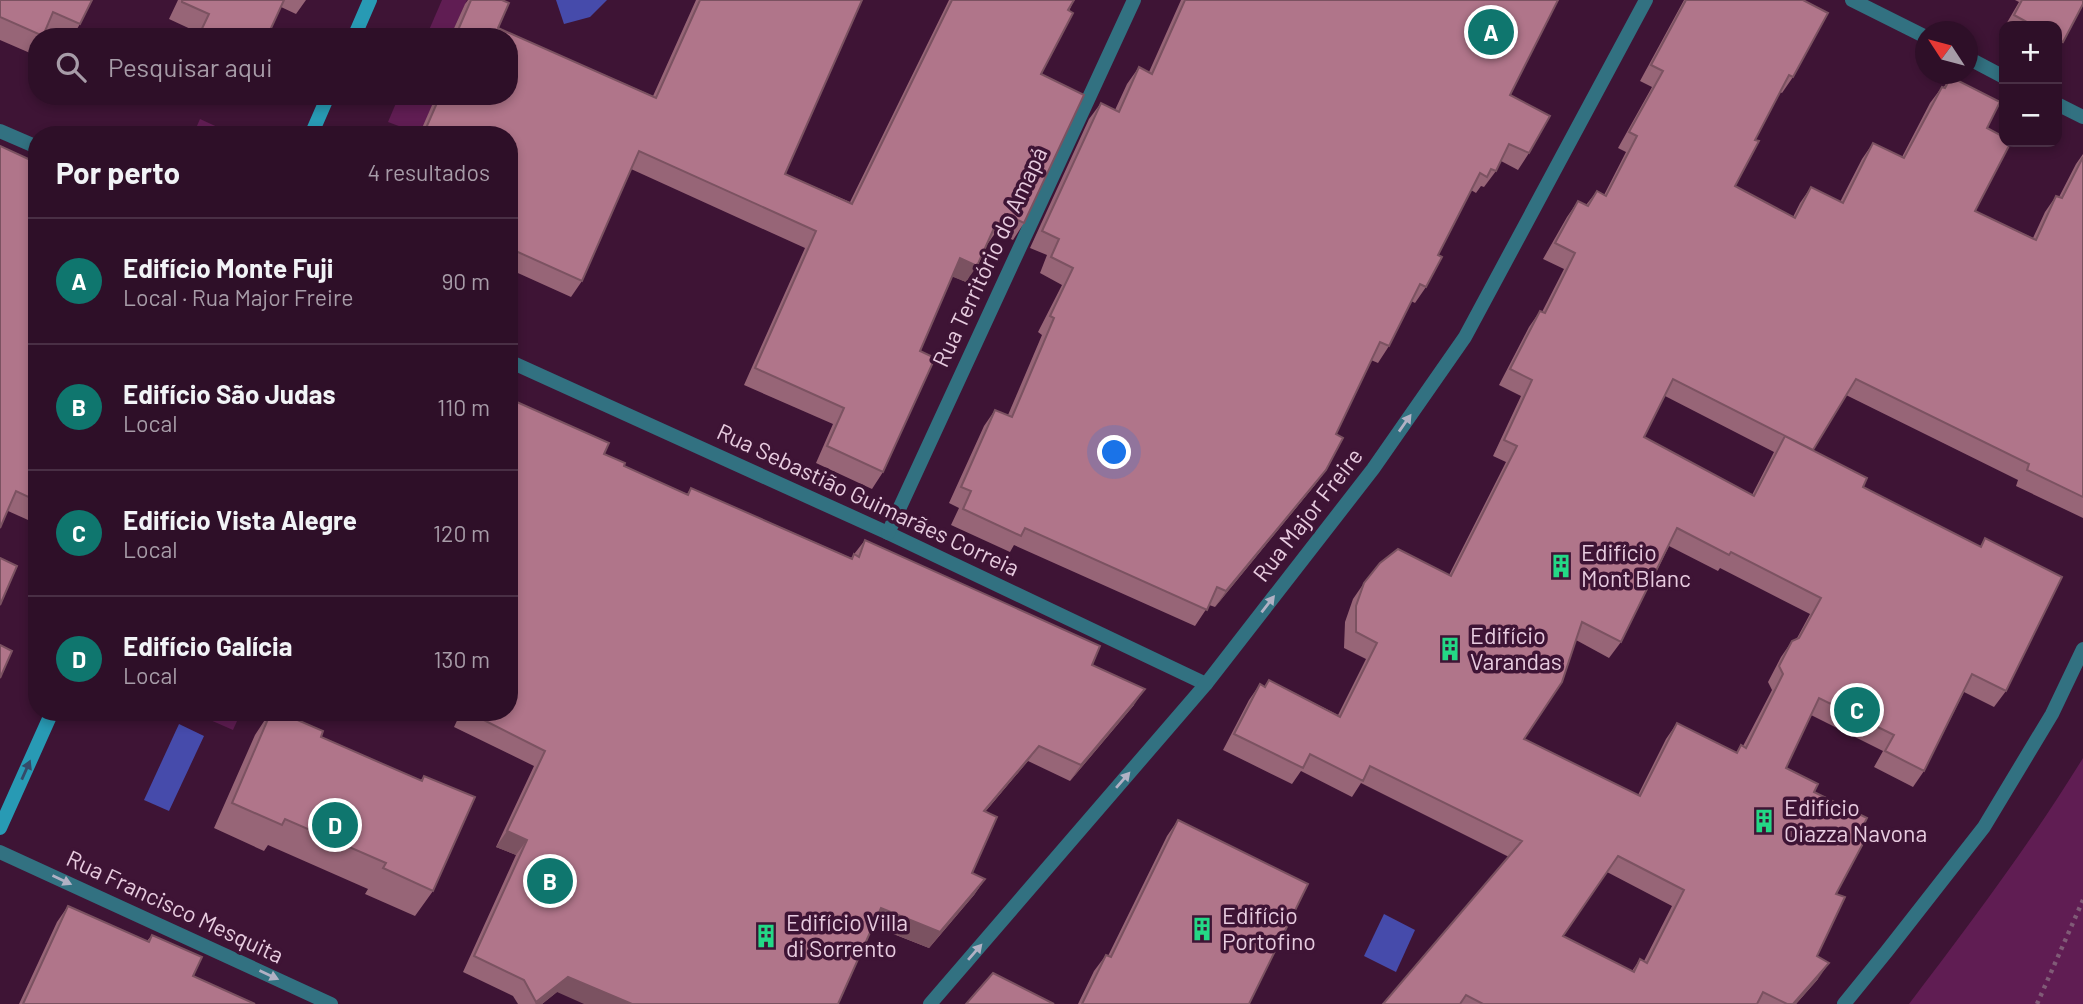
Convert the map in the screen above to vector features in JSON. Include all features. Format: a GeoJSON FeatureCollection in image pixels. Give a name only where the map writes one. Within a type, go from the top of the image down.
{"type":"FeatureCollection","features":[{"type":"Feature","properties":{"kind":"street"},"geometry":{"type":"LineString","coordinates":[[358,28],[370,0]]}},
{"type":"Feature","properties":{"kind":"street","name":"Rua Território do Amapá"},"geometry":{"type":"LineString","coordinates":[[888,533],[1134,0]]}},
{"type":"Feature","properties":{"kind":"street","name":"Rua Major Freire"},"geometry":{"type":"LineString","coordinates":[[930,1004],[1206,684],[1373,469],[1465,337],[1646,0]]}},
{"type":"Feature","properties":{"kind":"street"},"geometry":{"type":"LineString","coordinates":[[1852,0],[1915,32]]}},
{"type":"Feature","properties":{"kind":"street"},"geometry":{"type":"LineString","coordinates":[[1978,63],[1999,74]]}},
{"type":"Feature","properties":{"kind":"street"},"geometry":{"type":"LineString","coordinates":[[315,126],[324,105]]}},
{"type":"Feature","properties":{"kind":"street"},"geometry":{"type":"LineString","coordinates":[[2062,106],[2083,117]]}},
{"type":"Feature","properties":{"kind":"street"},"geometry":{"type":"LineString","coordinates":[[0,131],[28,143]]}},
{"type":"Feature","properties":{"kind":"street","name":"Rua Sebastião Guimarães Correia"},"geometry":{"type":"LineString","coordinates":[[518,365],[888,533],[1206,684]]}},
{"type":"Feature","properties":{"kind":"street"},"geometry":{"type":"LineString","coordinates":[[1844,1004],[1984,827],[2052,714],[2083,649]]}},
{"type":"Feature","properties":{"kind":"street"},"geometry":{"type":"LineString","coordinates":[[0,828],[48,721]]}},
{"type":"Feature","properties":{"kind":"street","name":"Rua Francisco Mesquita"},"geometry":{"type":"LineString","coordinates":[[0,852],[331,1004]]}},
{"type":"Feature","properties":{"kind":"path"},"geometry":{"type":"LineString","coordinates":[[2037,1004],[2083,900]]}},
{"type":"Feature","properties":{"kind":"shaded area"},"geometry":{"type":"Polygon","coordinates":[[[442,0],[467,0],[454,28],[430,28],[442,0]]]}},
{"type":"Feature","properties":{"kind":"shaded area"},"geometry":{"type":"Polygon","coordinates":[[[556,0],[607,0],[590,17],[564,24],[556,0]]]}},
{"type":"Feature","properties":{"kind":"shaded area"},"geometry":{"type":"Polygon","coordinates":[[[395,105],[433,105],[424,126],[399,126],[388,122],[395,105]]]}},
{"type":"Feature","properties":{"kind":"shaded area"},"geometry":{"type":"Polygon","coordinates":[[[200,119],[215,126],[197,126],[200,119]]]}},
{"type":"Feature","properties":{"kind":"shaded area"},"geometry":{"type":"Polygon","coordinates":[[[212,721],[237,721],[233,730],[212,721]]]}},
{"type":"Feature","properties":{"kind":"shaded area"},"geometry":{"type":"Polygon","coordinates":[[[179,724],[204,736],[169,811],[144,800],[179,724]]]}},
{"type":"Feature","properties":{"kind":"shaded area"},"geometry":{"type":"Polygon","coordinates":[[[2083,758],[2083,1004],[1909,1004],[2021,853],[2083,758]]]}},
{"type":"Feature","properties":{"kind":"shaded area"},"geometry":{"type":"Polygon","coordinates":[[[1384,914],[1415,930],[1396,972],[1364,956],[1384,914]]]}},
{"type":"Feature","properties":{"kind":"building"},"geometry":{"type":"Polygon","coordinates":[[[0,0],[92,0],[80,24],[53,12],[46,28],[28,29],[0,17],[0,0]]]}},
{"type":"Feature","properties":{"kind":"building"},"geometry":{"type":"Polygon","coordinates":[[[284,0],[271,28],[202,28],[209,14],[182,2],[284,0]]]}},
{"type":"Feature","properties":{"kind":"building"},"geometry":{"type":"Polygon","coordinates":[[[471,0],[502,0],[509,3],[498,28],[459,28],[471,0]]]}},
{"type":"Feature","properties":{"kind":"building"},"geometry":{"type":"Polygon","coordinates":[[[700,0],[862,0],[785,174],[852,204],[952,0],[1074,0],[1068,10],[1073,13],[1041,74],[1084,95],[1024,223],[1005,214],[998,230],[994,228],[977,266],[960,258],[920,351],[935,358],[883,472],[827,446],[844,408],[755,368],[816,231],[639,151],[582,281],[518,252],[518,126],[427,126],[436,105],[518,105],[518,37],[656,98],[700,0]]]}},
{"type":"Feature","properties":{"kind":"building"},"geometry":{"type":"Polygon","coordinates":[[[1185,0],[1558,0],[1510,95],[1550,116],[1529,153],[1509,144],[1496,171],[1491,169],[1487,177],[1480,173],[1438,255],[1442,257],[1426,287],[1420,284],[1389,346],[1380,342],[1336,434],[1343,438],[1326,470],[1226,591],[1217,587],[1207,610],[1025,528],[1021,536],[963,509],[971,491],[961,487],[995,410],[1012,417],[1054,318],[1050,316],[1073,268],[1051,257],[1059,239],[1042,231],[1101,103],[1119,112],[1139,67],[1152,74],[1185,0]]]}},
{"type":"Feature","properties":{"kind":"building"},"geometry":{"type":"Polygon","coordinates":[[[1686,0],[1803,0],[1828,13],[1793,77],[1789,75],[1755,140],[1759,141],[1735,186],[1795,218],[1811,187],[1843,203],[1873,143],[1904,158],[1942,87],[1945,88],[1947,84],[1965,84],[1999,101],[1987,128],[1999,134],[1999,147],[2008,147],[1975,211],[2036,240],[2056,196],[2062,198],[2083,157],[2083,497],[2027,470],[2029,464],[1856,379],[1813,450],[1673,379],[1644,437],[1754,496],[1785,436],[1867,478],[1863,487],[1914,513],[1981,547],[1985,538],[2062,577],[2006,691],[1972,674],[1924,771],[1885,751],[1894,735],[1819,698],[1786,768],[1818,784],[1814,792],[1867,818],[1859,834],[1866,838],[1836,894],[1845,897],[1817,956],[1829,963],[1793,1004],[1787,1004],[1763,992],[1757,1004],[1483,1004],[1466,995],[1460,1004],[1383,1004],[1522,841],[1370,766],[1363,781],[1310,754],[1303,768],[1234,734],[1260,684],[1265,687],[1269,680],[1340,717],[1377,643],[1356,632],[1356,606],[1364,583],[1380,563],[1398,549],[1451,576],[1517,446],[1504,440],[1532,380],[1510,369],[1540,311],[1545,313],[1575,253],[1555,243],[1578,201],[1588,206],[1597,191],[1606,196],[1637,136],[1629,132],[1663,71],[1651,65],[1686,0]],[[1677,528],[1621,642],[1582,622],[1562,682],[1524,739],[1640,796],[1677,723],[1737,753],[1741,745],[1746,748],[1783,674],[1779,666],[1792,641],[1799,638],[1821,598],[1731,552],[1729,555],[1677,528]],[[1618,856],[1563,936],[1634,972],[1640,959],[1647,963],[1684,890],[1618,856]]]}},
{"type":"Feature","properties":{"kind":"building"},"geometry":{"type":"Polygon","coordinates":[[[2022,0],[2083,0],[2063,42],[2062,21],[2025,21],[2014,15],[2022,0]]]}},
{"type":"Feature","properties":{"kind":"building"},"geometry":{"type":"Polygon","coordinates":[[[0,146],[28,159],[28,497],[16,491],[0,528],[0,146]]]}},
{"type":"Feature","properties":{"kind":"building"},"geometry":{"type":"Polygon","coordinates":[[[518,403],[609,443],[604,454],[688,495],[691,488],[852,559],[854,554],[859,557],[865,540],[1100,646],[1092,665],[1145,689],[1081,765],[1039,746],[984,811],[997,817],[972,873],[985,879],[940,932],[881,908],[838,1004],[632,1004],[568,977],[536,1002],[524,980],[474,956],[527,840],[507,831],[545,751],[486,721],[518,721],[518,403]]]}},
{"type":"Feature","properties":{"kind":"building"},"geometry":{"type":"Polygon","coordinates":[[[0,558],[17,566],[0,605],[0,558]]]}},
{"type":"Feature","properties":{"kind":"building"},"geometry":{"type":"Polygon","coordinates":[[[0,645],[12,651],[0,678],[0,645]]]}},
{"type":"Feature","properties":{"kind":"building"},"geometry":{"type":"Polygon","coordinates":[[[267,721],[300,721],[323,731],[321,737],[422,781],[424,776],[475,797],[433,891],[383,868],[386,863],[285,819],[282,825],[232,803],[267,721]]]}},
{"type":"Feature","properties":{"kind":"building","name":"Edifício Portofino"},"geometry":{"type":"Polygon","coordinates":[[[1178,820],[1308,884],[1249,1004],[1082,1004],[1106,955],[1111,957],[1178,820]]]}},
{"type":"Feature","properties":{"kind":"building"},"geometry":{"type":"Polygon","coordinates":[[[68,906],[149,942],[152,935],[202,957],[193,976],[255,1004],[23,1004],[68,906]]]}},
{"type":"Feature","properties":{"kind":"building"},"geometry":{"type":"Polygon","coordinates":[[[993,973],[1054,1004],[966,1004],[993,973]]]}},
{"type":"Feature","properties":{"kind":"place","name":"Edifício Monte Fuji"},"geometry":{"type":"Point","coordinates":[1491,32]}},
{"type":"Feature","properties":{"kind":"place","name":"Edifício Mont Blanc"},"geometry":{"type":"Point","coordinates":[1561,566]}},
{"type":"Feature","properties":{"kind":"place","name":"Edifício Varandas"},"geometry":{"type":"Point","coordinates":[1450,649]}},
{"type":"Feature","properties":{"kind":"place","name":"Edifício Vista Alegre"},"geometry":{"type":"Point","coordinates":[1857,710]}},
{"type":"Feature","properties":{"kind":"place","name":"Edifício Oiazza Navona"},"geometry":{"type":"Point","coordinates":[1764,821]}},
{"type":"Feature","properties":{"kind":"place","name":"Edifício Galícia"},"geometry":{"type":"Point","coordinates":[335,825]}},
{"type":"Feature","properties":{"kind":"place","name":"Edifício São Judas"},"geometry":{"type":"Point","coordinates":[550,881]}},
{"type":"Feature","properties":{"kind":"place","name":"Edifício Portofino"},"geometry":{"type":"Point","coordinates":[1202,929]}},
{"type":"Feature","properties":{"kind":"place","name":"Edifício Villa di Sorrento"},"geometry":{"type":"Point","coordinates":[766,936]}}]}
